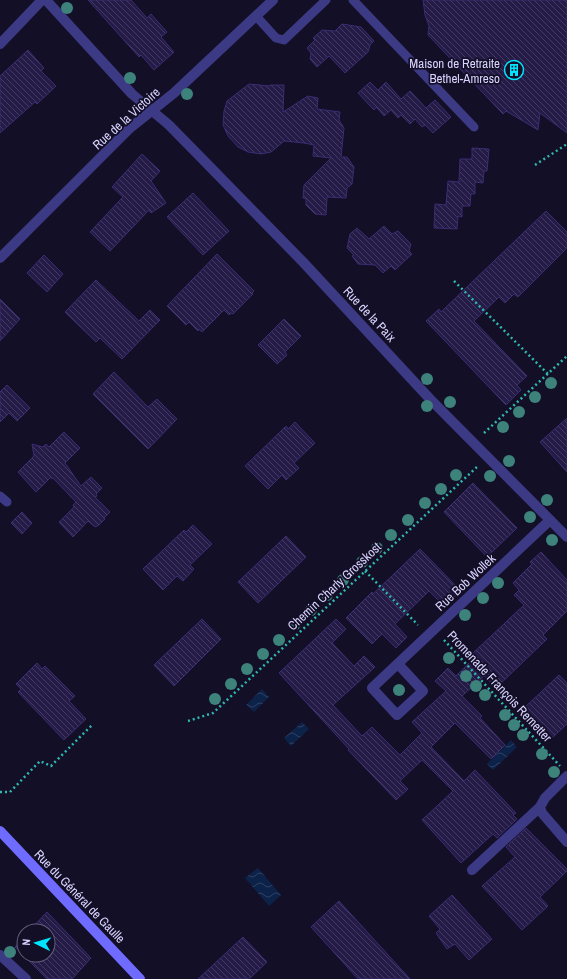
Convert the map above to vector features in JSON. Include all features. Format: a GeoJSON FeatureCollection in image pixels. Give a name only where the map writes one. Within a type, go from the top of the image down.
{"type":"FeatureCollection","features":[{"type":"Feature","properties":{"kind":"street"},"geometry":{"type":"LineString","coordinates":[[0,44],[42,0]]}},
{"type":"Feature","properties":{"kind":"street","name":"Rue de la Paix"},"geometry":{"type":"LineString","coordinates":[[46,0],[132,94],[169,125],[298,256],[430,399],[488,456],[567,538]]}},
{"type":"Feature","properties":{"kind":"street","name":"Rue de la Victoire"},"geometry":{"type":"LineString","coordinates":[[0,258],[130,128],[174,93],[273,0]]}},
{"type":"Feature","properties":{"kind":"street","name":"Rue Bob Wollek"},"geometry":{"type":"LineString","coordinates":[[398,664],[423,691],[397,715],[372,688],[550,520]]}},
{"type":"Feature","properties":{"kind":"street"},"geometry":{"type":"LineString","coordinates":[[472,870],[540,807],[564,772]]}},
{"type":"Feature","properties":{"kind":"street"},"geometry":{"type":"LineString","coordinates":[[540,807],[542,814],[567,842]]}},
{"type":"Feature","properties":{"kind":"street","name":"Rue du Général de Gaulle"},"geometry":{"type":"LineString","coordinates":[[0,831],[140,979]]}},
{"type":"Feature","properties":{"kind":"street"},"geometry":{"type":"LineString","coordinates":[[0,955],[26,979]]}},
{"type":"Feature","properties":{"kind":"lane"},"geometry":{"type":"LineString","coordinates":[[256,16],[276,38],[284,40],[326,0]]}},
{"type":"Feature","properties":{"kind":"lane"},"geometry":{"type":"LineString","coordinates":[[354,0],[474,127]]}},
{"type":"Feature","properties":{"kind":"path"},"geometry":{"type":"LineString","coordinates":[[535,165],[567,144]]}},
{"type":"Feature","properties":{"kind":"path"},"geometry":{"type":"LineString","coordinates":[[454,281],[548,374]]}},
{"type":"Feature","properties":{"kind":"path"},"geometry":{"type":"LineString","coordinates":[[474,442],[567,356]]}},
{"type":"Feature","properties":{"kind":"path","name":"Chemin Charly Grosskost"},"geometry":{"type":"LineString","coordinates":[[188,721],[213,712],[488,456]]}},
{"type":"Feature","properties":{"kind":"path","name":"Promenade François Remetter"},"geometry":{"type":"LineString","coordinates":[[365,571],[422,630],[434,630],[564,772]]}},
{"type":"Feature","properties":{"kind":"path"},"geometry":{"type":"LineString","coordinates":[[0,792],[10,792],[40,761],[51,766],[93,724]]}},
{"type":"Feature","properties":{"kind":"water"},"geometry":{"type":"Polygon","coordinates":[[[262,689],[269,697],[254,712],[246,705],[262,689]]]}},
{"type":"Feature","properties":{"kind":"water"},"geometry":{"type":"Polygon","coordinates":[[[302,722],[309,729],[291,746],[284,738],[302,722]]]}},
{"type":"Feature","properties":{"kind":"water"},"geometry":{"type":"Polygon","coordinates":[[[511,740],[517,747],[493,770],[487,764],[511,740]]]}},
{"type":"Feature","properties":{"kind":"water"},"geometry":{"type":"Polygon","coordinates":[[[258,868],[281,895],[269,906],[245,878],[258,868]]]}},
{"type":"Feature","properties":{"kind":"building"},"geometry":{"type":"Polygon","coordinates":[[[88,0],[131,0],[147,18],[151,14],[167,32],[161,37],[174,52],[154,70],[141,55],[139,57],[88,0]]]}},
{"type":"Feature","properties":{"kind":"building","name":"Maison de Retraite Bethel-Amreso"},"geometry":{"type":"Polygon","coordinates":[[[423,0],[567,0],[567,133],[540,113],[538,130],[506,111],[503,114],[428,35],[429,26],[425,15],[423,0]]]}},
{"type":"Feature","properties":{"kind":"building"},"geometry":{"type":"Polygon","coordinates":[[[342,24],[361,27],[374,41],[370,45],[368,52],[345,73],[329,56],[317,67],[310,59],[311,53],[307,48],[315,40],[313,38],[322,30],[335,31],[342,24]]]}},
{"type":"Feature","properties":{"kind":"building"},"geometry":{"type":"Polygon","coordinates":[[[28,50],[44,68],[41,71],[56,86],[37,104],[35,102],[0,133],[0,76],[28,50]]]}},
{"type":"Feature","properties":{"kind":"building"},"geometry":{"type":"Polygon","coordinates":[[[370,82],[378,90],[386,82],[401,99],[410,91],[426,108],[435,100],[451,117],[433,133],[425,125],[422,127],[415,119],[410,124],[401,115],[398,118],[391,110],[384,116],[376,107],[374,110],[358,93],[370,82]]]}},
{"type":"Feature","properties":{"kind":"building"},"geometry":{"type":"Polygon","coordinates":[[[249,84],[270,86],[284,85],[283,112],[308,96],[318,98],[317,109],[340,112],[339,120],[344,128],[341,157],[347,157],[354,167],[352,184],[347,188],[346,198],[327,197],[326,215],[315,214],[306,205],[306,199],[303,198],[304,185],[331,158],[313,156],[314,145],[284,141],[271,152],[261,154],[248,152],[238,147],[228,136],[223,125],[224,111],[227,101],[249,84]]]}},
{"type":"Feature","properties":{"kind":"building"},"geometry":{"type":"Polygon","coordinates":[[[472,148],[489,149],[487,171],[484,171],[483,183],[475,182],[475,194],[471,194],[470,206],[462,206],[462,217],[458,216],[457,229],[434,228],[435,204],[446,205],[448,181],[459,182],[460,159],[472,159],[472,148]]]}},
{"type":"Feature","properties":{"kind":"building"},"geometry":{"type":"Polygon","coordinates":[[[142,154],[160,171],[151,181],[166,203],[151,213],[149,210],[110,251],[90,232],[123,197],[112,187],[142,154]]]}},
{"type":"Feature","properties":{"kind":"building"},"geometry":{"type":"Polygon","coordinates":[[[193,193],[229,231],[203,255],[167,217],[193,193]]]}},
{"type":"Feature","properties":{"kind":"building"},"geometry":{"type":"Polygon","coordinates":[[[546,211],[567,232],[567,248],[518,297],[514,294],[505,303],[499,297],[474,321],[527,376],[517,385],[521,390],[506,405],[426,321],[439,309],[441,312],[546,211]]]}},
{"type":"Feature","properties":{"kind":"building"},"geometry":{"type":"Polygon","coordinates":[[[384,226],[392,234],[398,231],[411,244],[409,251],[412,254],[395,270],[391,266],[383,273],[375,265],[358,264],[352,256],[354,255],[347,248],[350,234],[357,228],[369,239],[384,226]]]}},
{"type":"Feature","properties":{"kind":"building"},"geometry":{"type":"Polygon","coordinates":[[[217,254],[254,291],[252,293],[253,294],[233,314],[231,313],[229,315],[224,310],[202,332],[199,329],[198,331],[189,322],[186,325],[167,306],[217,254]]]}},
{"type":"Feature","properties":{"kind":"building"},"geometry":{"type":"Polygon","coordinates":[[[44,255],[63,274],[47,292],[27,273],[44,255]]]}},
{"type":"Feature","properties":{"kind":"building"},"geometry":{"type":"Polygon","coordinates":[[[96,280],[139,321],[150,310],[160,320],[122,359],[100,338],[96,342],[65,312],[96,280]]]}},
{"type":"Feature","properties":{"kind":"building"},"geometry":{"type":"Polygon","coordinates":[[[0,299],[20,319],[0,341],[0,299]]]}},
{"type":"Feature","properties":{"kind":"building"},"geometry":{"type":"Polygon","coordinates":[[[284,319],[301,336],[285,352],[287,355],[277,364],[258,345],[284,319]]]}},
{"type":"Feature","properties":{"kind":"building"},"geometry":{"type":"Polygon","coordinates":[[[114,372],[148,407],[157,399],[177,419],[148,449],[93,394],[114,372]]]}},
{"type":"Feature","properties":{"kind":"building"},"geometry":{"type":"Polygon","coordinates":[[[7,385],[30,408],[17,421],[9,413],[0,422],[0,392],[7,385]]]}},
{"type":"Feature","properties":{"kind":"building"},"geometry":{"type":"Polygon","coordinates":[[[567,418],[567,472],[540,442],[567,418]]]}},
{"type":"Feature","properties":{"kind":"building"},"geometry":{"type":"Polygon","coordinates":[[[295,422],[315,443],[294,463],[299,468],[286,480],[282,475],[268,489],[245,466],[286,426],[288,429],[295,422]]]}},
{"type":"Feature","properties":{"kind":"building"},"geometry":{"type":"Polygon","coordinates":[[[64,432],[80,448],[65,463],[81,486],[91,477],[102,488],[95,497],[110,512],[99,525],[95,527],[88,521],[73,537],[59,522],[74,507],[73,505],[76,502],[53,478],[52,479],[51,477],[36,492],[18,472],[34,456],[32,444],[43,447],[46,444],[49,447],[64,432]]]}},
{"type":"Feature","properties":{"kind":"building"},"geometry":{"type":"Polygon","coordinates":[[[473,483],[517,528],[487,557],[444,512],[473,483]]]}},
{"type":"Feature","properties":{"kind":"building"},"geometry":{"type":"Polygon","coordinates":[[[22,512],[32,523],[22,534],[11,523],[22,512]]]}},
{"type":"Feature","properties":{"kind":"building"},"geometry":{"type":"Polygon","coordinates":[[[193,525],[212,544],[190,565],[194,569],[183,581],[177,576],[163,590],[143,569],[184,530],[186,532],[193,525]]]}},
{"type":"Feature","properties":{"kind":"building"},"geometry":{"type":"Polygon","coordinates":[[[286,536],[306,557],[258,603],[238,582],[286,536]]]}},
{"type":"Feature","properties":{"kind":"building"},"geometry":{"type":"Polygon","coordinates":[[[420,549],[461,591],[444,606],[429,591],[395,624],[407,637],[396,648],[382,634],[372,644],[346,618],[372,592],[373,594],[420,549]]]}},
{"type":"Feature","properties":{"kind":"building"},"geometry":{"type":"Polygon","coordinates":[[[541,552],[567,580],[567,611],[543,635],[547,639],[496,688],[484,676],[462,696],[482,716],[480,718],[505,745],[491,759],[455,723],[431,747],[464,781],[475,770],[516,813],[513,815],[517,819],[497,838],[493,834],[461,863],[422,820],[453,791],[422,760],[400,781],[408,789],[396,800],[348,750],[349,749],[279,673],[336,619],[346,629],[332,643],[354,666],[364,656],[375,667],[333,705],[362,736],[372,727],[400,755],[422,733],[412,722],[446,691],[435,681],[448,668],[456,676],[476,656],[473,653],[524,605],[514,595],[519,590],[513,583],[532,564],[530,562],[541,552]]]}},
{"type":"Feature","properties":{"kind":"building"},"geometry":{"type":"Polygon","coordinates":[[[202,619],[221,639],[174,686],[154,665],[202,619]]]}},
{"type":"Feature","properties":{"kind":"building"},"geometry":{"type":"Polygon","coordinates":[[[37,663],[42,669],[45,666],[75,696],[69,701],[86,719],[64,740],[18,692],[21,689],[16,684],[37,663]]]}},
{"type":"Feature","properties":{"kind":"building"},"geometry":{"type":"Polygon","coordinates":[[[559,675],[567,683],[567,724],[552,738],[523,709],[559,675]]]}},
{"type":"Feature","properties":{"kind":"building"},"geometry":{"type":"Polygon","coordinates":[[[526,828],[567,869],[567,871],[540,897],[548,906],[522,930],[482,886],[515,857],[506,847],[526,828]]]}},
{"type":"Feature","properties":{"kind":"building"},"geometry":{"type":"Polygon","coordinates":[[[452,895],[492,939],[469,960],[455,944],[447,949],[436,933],[440,929],[429,916],[452,895]]]}},
{"type":"Feature","properties":{"kind":"building"},"geometry":{"type":"Polygon","coordinates":[[[339,901],[410,979],[358,979],[311,927],[339,901]]]}},
{"type":"Feature","properties":{"kind":"building"},"geometry":{"type":"Polygon","coordinates":[[[47,912],[91,958],[72,979],[47,979],[31,963],[56,963],[56,923],[37,923],[47,912]]]}},
{"type":"Feature","properties":{"kind":"building"},"geometry":{"type":"Polygon","coordinates":[[[243,937],[267,962],[249,979],[198,979],[243,937]]]}},
{"type":"Feature","properties":{"kind":"place","name":"Maison de Retraite Bethel-Amreso"},"geometry":{"type":"Point","coordinates":[514,70]}}]}
